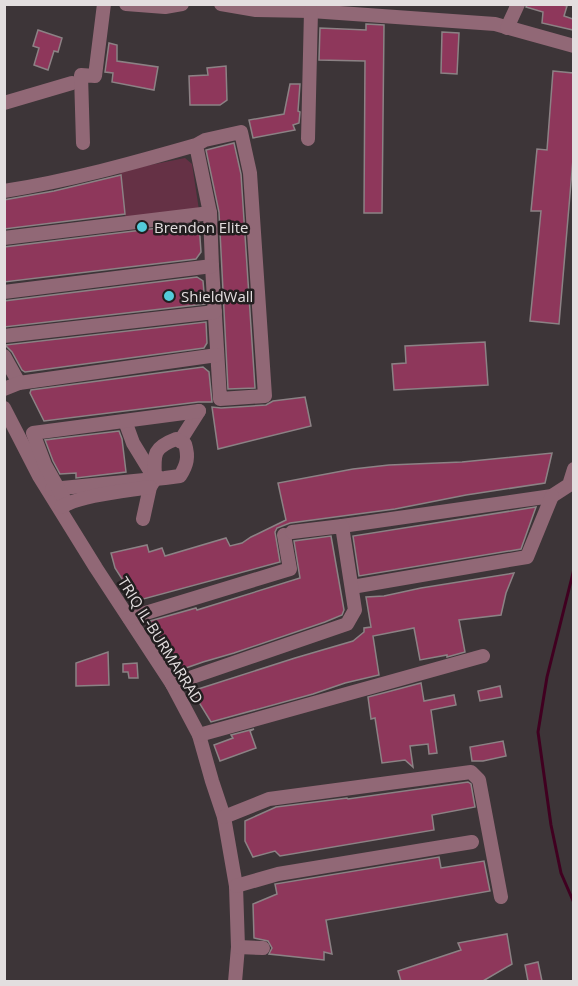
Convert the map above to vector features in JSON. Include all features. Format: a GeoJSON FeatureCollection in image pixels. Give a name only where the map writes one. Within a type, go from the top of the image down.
{"type":"FeatureCollection","features":[{"type":"Feature","properties":{"kind":"street"},"geometry":{"type":"LineString","coordinates":[[83,143],[81,75],[95,76],[104,4]]}},
{"type":"Feature","properties":{"kind":"street"},"geometry":{"type":"LineString","coordinates":[[126,4],[165,7],[182,4]]}},
{"type":"Feature","properties":{"kind":"street"},"geometry":{"type":"LineString","coordinates":[[221,4],[256,10],[311,11],[495,24],[573,46]]}},
{"type":"Feature","properties":{"kind":"street"},"geometry":{"type":"LineString","coordinates":[[507,27],[518,4]]}},
{"type":"Feature","properties":{"kind":"street"},"geometry":{"type":"LineString","coordinates":[[308,139],[311,11]]}},
{"type":"Feature","properties":{"kind":"street"},"geometry":{"type":"LineString","coordinates":[[4,103],[72,82]]}},
{"type":"Feature","properties":{"kind":"street"},"geometry":{"type":"LineString","coordinates":[[4,191],[120,167],[196,146],[205,140],[241,132],[250,172],[265,396],[220,399],[210,213],[196,146]]}},
{"type":"Feature","properties":{"kind":"street"},"geometry":{"type":"LineString","coordinates":[[4,238],[210,213]]}},
{"type":"Feature","properties":{"kind":"street"},"geometry":{"type":"LineString","coordinates":[[4,292],[212,266]]}},
{"type":"Feature","properties":{"kind":"street"},"geometry":{"type":"LineString","coordinates":[[4,336],[215,312]]}},
{"type":"Feature","properties":{"kind":"street"},"geometry":{"type":"LineString","coordinates":[[4,389],[19,383],[217,355]]}},
{"type":"Feature","properties":{"kind":"street"},"geometry":{"type":"LineString","coordinates":[[4,356],[19,383]]}},
{"type":"Feature","properties":{"kind":"street","name":"TRIQ IL-BURMARRAD"},"geometry":{"type":"LineString","coordinates":[[4,408],[39,476],[53,489],[129,618],[172,684],[199,735],[224,818],[236,886],[238,947],[235,981]]}},
{"type":"Feature","properties":{"kind":"street"},"geometry":{"type":"LineString","coordinates":[[152,483],[53,489],[33,433],[199,411],[180,441]]}},
{"type":"Feature","properties":{"kind":"street"},"geometry":{"type":"LineString","coordinates":[[125,421],[152,483]]}},
{"type":"Feature","properties":{"kind":"street"},"geometry":{"type":"LineString","coordinates":[[63,506],[100,501],[152,483],[180,476],[186,466],[188,453],[185,444],[176,439],[162,444],[156,453],[152,483],[143,519]]}},
{"type":"Feature","properties":{"kind":"street"},"geometry":{"type":"LineString","coordinates":[[129,618],[290,569],[288,533],[552,496],[569,485],[573,468]]}},
{"type":"Feature","properties":{"kind":"street"},"geometry":{"type":"LineString","coordinates":[[352,587],[527,557],[552,496]]}},
{"type":"Feature","properties":{"kind":"street"},"geometry":{"type":"LineString","coordinates":[[172,684],[347,624],[355,610],[342,525]]}},
{"type":"Feature","properties":{"kind":"street"},"geometry":{"type":"LineString","coordinates":[[199,735],[483,656]]}},
{"type":"Feature","properties":{"kind":"street"},"geometry":{"type":"LineString","coordinates":[[224,818],[269,799],[471,772],[479,780],[501,897]]}},
{"type":"Feature","properties":{"kind":"street"},"geometry":{"type":"LineString","coordinates":[[236,886],[278,874],[472,842]]}},
{"type":"Feature","properties":{"kind":"street"},"geometry":{"type":"LineString","coordinates":[[238,947],[263,948]]}},
{"type":"Feature","properties":{"kind":"shaded area"},"geometry":{"type":"Polygon","coordinates":[[[185,158],[192,164],[199,210],[127,220],[120,171],[185,158]]]}},
{"type":"Feature","properties":{"kind":"building"},"geometry":{"type":"Polygon","coordinates":[[[527,4],[567,6],[564,16],[573,19],[573,30],[542,23],[543,12],[526,7],[527,4]]]}},
{"type":"Feature","properties":{"kind":"building"},"geometry":{"type":"Polygon","coordinates":[[[366,24],[384,25],[382,213],[364,213],[365,61],[319,60],[320,28],[366,30],[366,24]]]}},
{"type":"Feature","properties":{"kind":"building"},"geometry":{"type":"Polygon","coordinates":[[[38,30],[62,38],[58,52],[54,51],[48,70],[34,65],[39,48],[33,46],[38,30]]]}},
{"type":"Feature","properties":{"kind":"building"},"geometry":{"type":"Polygon","coordinates":[[[442,32],[459,33],[457,74],[441,73],[442,32]]]}},
{"type":"Feature","properties":{"kind":"building"},"geometry":{"type":"Polygon","coordinates":[[[109,43],[117,45],[117,61],[158,67],[154,90],[112,82],[113,73],[105,72],[109,43]]]}},
{"type":"Feature","properties":{"kind":"building"},"geometry":{"type":"Polygon","coordinates":[[[226,66],[227,100],[220,105],[190,105],[189,76],[208,75],[207,68],[226,66]]]}},
{"type":"Feature","properties":{"kind":"building"},"geometry":{"type":"Polygon","coordinates":[[[553,71],[573,73],[573,159],[559,324],[530,321],[541,211],[531,211],[537,149],[547,150],[553,71]]]}},
{"type":"Feature","properties":{"kind":"building"},"geometry":{"type":"Polygon","coordinates":[[[290,84],[300,84],[299,123],[293,125],[295,130],[253,138],[249,120],[284,114],[290,84]]]}},
{"type":"Feature","properties":{"kind":"building"},"geometry":{"type":"Polygon","coordinates":[[[234,143],[241,174],[255,388],[228,389],[219,212],[206,150],[234,143]]]}},
{"type":"Feature","properties":{"kind":"building"},"geometry":{"type":"Polygon","coordinates":[[[121,175],[125,214],[4,229],[4,200],[121,175]]]}},
{"type":"Feature","properties":{"kind":"building"},"geometry":{"type":"Polygon","coordinates":[[[199,223],[201,252],[196,259],[4,282],[4,247],[199,223]]]}},
{"type":"Feature","properties":{"kind":"building"},"geometry":{"type":"Polygon","coordinates":[[[197,277],[203,281],[205,304],[4,327],[4,301],[197,277]]]}},
{"type":"Feature","properties":{"kind":"building"},"geometry":{"type":"Polygon","coordinates":[[[206,322],[207,343],[204,348],[25,372],[5,345],[206,322]]]}},
{"type":"Feature","properties":{"kind":"building"},"geometry":{"type":"Polygon","coordinates":[[[485,342],[488,385],[394,390],[392,364],[406,363],[405,346],[485,342]]]}},
{"type":"Feature","properties":{"kind":"building"},"geometry":{"type":"Polygon","coordinates":[[[203,367],[209,372],[212,402],[44,421],[30,393],[31,390],[203,367]]]}},
{"type":"Feature","properties":{"kind":"building"},"geometry":{"type":"Polygon","coordinates":[[[305,397],[311,426],[218,449],[212,407],[266,405],[273,401],[305,397]]]}},
{"type":"Feature","properties":{"kind":"building"},"geometry":{"type":"Polygon","coordinates":[[[119,431],[126,472],[76,478],[76,473],[60,474],[45,440],[119,431]]]}},
{"type":"Feature","properties":{"kind":"building"},"geometry":{"type":"Polygon","coordinates":[[[552,453],[545,483],[395,509],[290,523],[277,528],[275,532],[280,562],[136,601],[115,568],[111,553],[147,545],[149,552],[162,548],[165,556],[226,538],[230,546],[242,543],[286,520],[278,483],[353,469],[389,465],[462,462],[552,453]]]}},
{"type":"Feature","properties":{"kind":"building"},"geometry":{"type":"Polygon","coordinates":[[[536,507],[521,549],[359,576],[353,536],[536,507]]]}},
{"type":"Feature","properties":{"kind":"building"},"geometry":{"type":"Polygon","coordinates":[[[331,536],[344,610],[342,615],[180,670],[150,621],[196,608],[197,610],[300,578],[294,541],[331,536]]]}},
{"type":"Feature","properties":{"kind":"building"},"geometry":{"type":"Polygon","coordinates":[[[514,573],[501,615],[459,620],[465,652],[420,660],[414,628],[373,636],[379,675],[211,722],[192,691],[353,641],[364,632],[364,628],[371,627],[366,597],[384,596],[514,573]]]}},
{"type":"Feature","properties":{"kind":"building"},"geometry":{"type":"Polygon","coordinates":[[[108,652],[109,685],[76,686],[76,663],[108,652]]]}},
{"type":"Feature","properties":{"kind":"building"},"geometry":{"type":"Polygon","coordinates":[[[137,663],[138,678],[129,678],[128,672],[123,672],[123,664],[137,663]]]}},
{"type":"Feature","properties":{"kind":"building"},"geometry":{"type":"Polygon","coordinates":[[[421,683],[424,701],[454,695],[456,705],[431,710],[437,753],[429,754],[428,744],[410,746],[413,767],[405,760],[382,763],[375,718],[371,719],[368,697],[421,683]]]}},
{"type":"Feature","properties":{"kind":"building"},"geometry":{"type":"Polygon","coordinates":[[[500,686],[502,697],[480,701],[478,691],[500,686]]]}},
{"type":"Feature","properties":{"kind":"building"},"geometry":{"type":"Polygon","coordinates":[[[254,729],[250,731],[256,748],[220,761],[214,745],[233,738],[231,735],[254,729]]]}},
{"type":"Feature","properties":{"kind":"building"},"geometry":{"type":"Polygon","coordinates":[[[503,741],[506,756],[472,761],[470,747],[503,741]]]}},
{"type":"Feature","properties":{"kind":"building"},"geometry":{"type":"Polygon","coordinates":[[[468,782],[471,784],[475,807],[432,815],[434,830],[280,856],[275,851],[253,857],[245,841],[245,821],[276,807],[468,782]]]}},
{"type":"Feature","properties":{"kind":"building"},"geometry":{"type":"Polygon","coordinates":[[[439,857],[441,868],[484,861],[490,891],[326,920],[332,954],[324,952],[324,960],[269,954],[272,948],[268,941],[254,938],[253,904],[277,894],[275,884],[439,857]]]}},
{"type":"Feature","properties":{"kind":"building"},"geometry":{"type":"Polygon","coordinates":[[[507,934],[512,964],[483,981],[401,981],[398,971],[461,950],[458,943],[507,934]]]}},
{"type":"Feature","properties":{"kind":"building"},"geometry":{"type":"Polygon","coordinates":[[[538,962],[542,981],[528,981],[525,965],[538,962]]]}},
{"type":"Feature","properties":{"kind":"waterway"},"geometry":{"type":"LineString","coordinates":[[574,569],[547,677],[538,732],[551,825],[561,873],[574,903]]}},
{"type":"Feature","properties":{"kind":"place","name":"Brendon Elite"},"geometry":{"type":"Point","coordinates":[142,227]}},
{"type":"Feature","properties":{"kind":"place","name":"ShieldWall"},"geometry":{"type":"Point","coordinates":[169,296]}}]}
